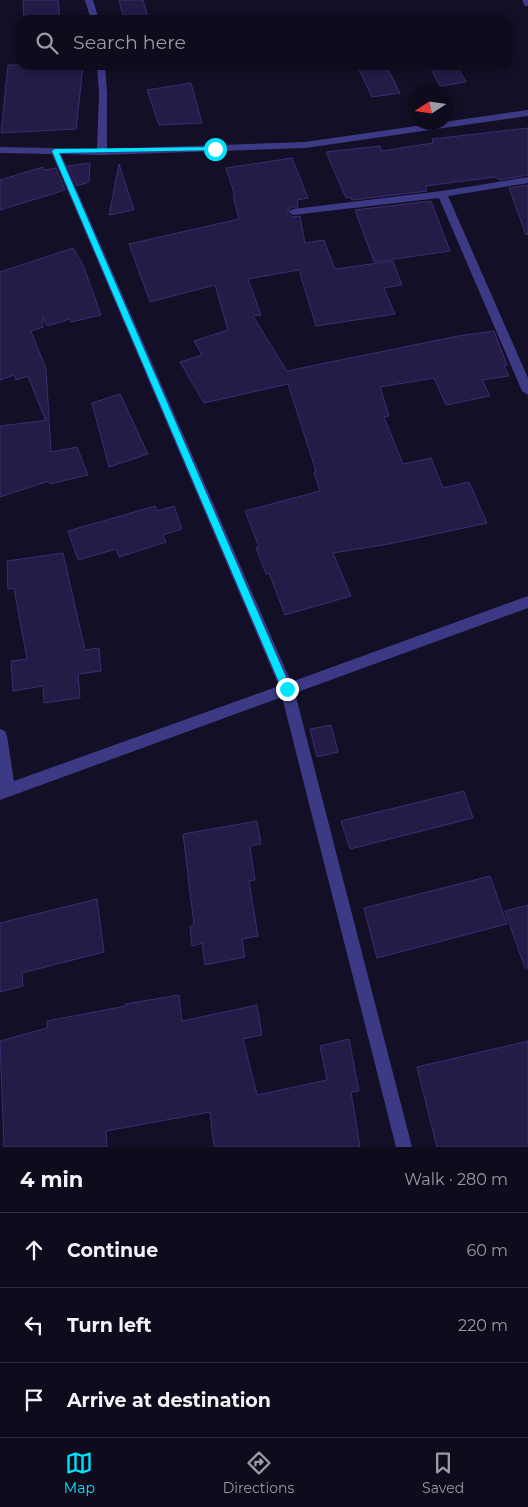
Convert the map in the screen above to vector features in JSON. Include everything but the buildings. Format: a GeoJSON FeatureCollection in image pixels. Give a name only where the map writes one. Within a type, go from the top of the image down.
{"type":"FeatureCollection","features":[{"type":"Feature","properties":{"kind":"street"},"geometry":{"type":"LineString","coordinates":[[89,0],[94,15]]}},
{"type":"Feature","properties":{"kind":"street"},"geometry":{"type":"LineString","coordinates":[[526,0],[528,4]]}},
{"type":"Feature","properties":{"kind":"street"},"geometry":{"type":"LineString","coordinates":[[101,70],[102,152]]}},
{"type":"Feature","properties":{"kind":"street"},"geometry":{"type":"LineString","coordinates":[[0,150],[102,152],[305,145],[528,113]]}},
{"type":"Feature","properties":{"kind":"street"},"geometry":{"type":"LineString","coordinates":[[55,151],[287,689],[404,1147]]}},
{"type":"Feature","properties":{"kind":"street"},"geometry":{"type":"LineString","coordinates":[[292,212],[442,194],[528,180]]}},
{"type":"Feature","properties":{"kind":"street"},"geometry":{"type":"LineString","coordinates":[[442,194],[528,391]]}},
{"type":"Feature","properties":{"kind":"street"},"geometry":{"type":"LineString","coordinates":[[0,736],[4,791],[528,602]]}},
{"type":"Feature","properties":{"kind":"route"},"geometry":{"type":"LineString","coordinates":[[215,149],[102,152],[55,151],[287,689]]}}]}
